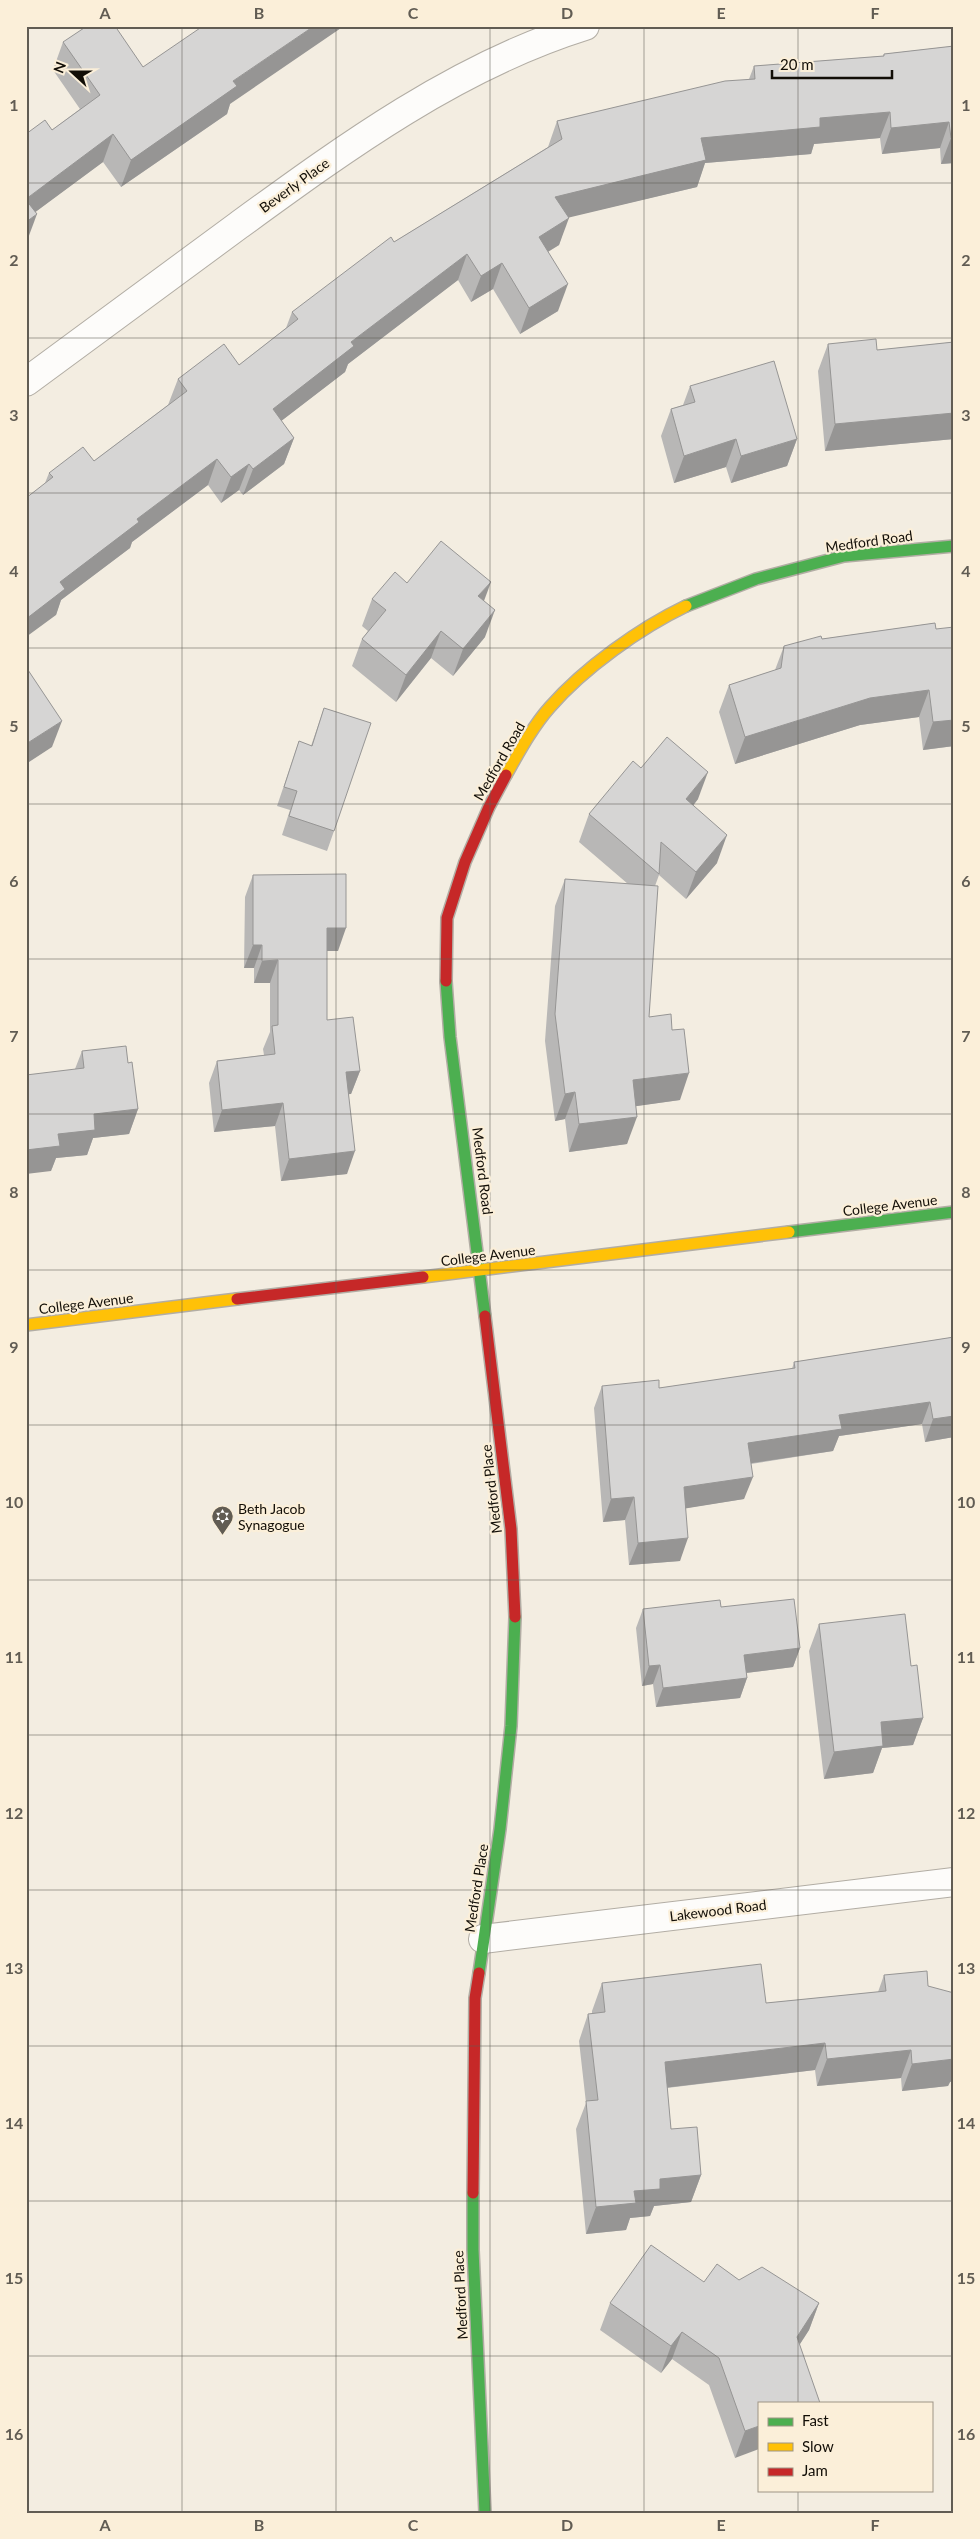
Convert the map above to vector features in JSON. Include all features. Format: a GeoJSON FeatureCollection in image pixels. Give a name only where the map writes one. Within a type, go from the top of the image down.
{"type":"FeatureCollection","features":[{"type":"Feature","properties":{"kind":"street","name":"Beverly Place"},"geometry":{"type":"LineString","coordinates":[[26,382],[327,160],[443,86],[563,33],[585,26]]}},
{"type":"Feature","properties":{"kind":"street","name":"Medford Road"},"geometry":{"type":"LineString","coordinates":[[480,1271],[450,1038],[446,979],[447,918],[465,862],[489,807],[516,757],[550,707],[595,665],[639,634],[684,607],[756,579],[844,556],[954,546]]}},
{"type":"Feature","properties":{"kind":"street","name":"College Avenue"},"geometry":{"type":"LineString","coordinates":[[26,1325],[954,1212]]}},
{"type":"Feature","properties":{"kind":"street","name":"Medford Place"},"geometry":{"type":"LineString","coordinates":[[480,1271],[512,1529],[516,1635],[511,1726],[500,1829],[482,1938],[475,1998],[473,2250],[485,2513]]}},
{"type":"Feature","properties":{"kind":"street","name":"Lakewood Road"},"geometry":{"type":"LineString","coordinates":[[482,1938],[954,1882]]}},
{"type":"Feature","properties":{"kind":"building"},"geometry":{"type":"Polygon","coordinates":[[[87,26],[115,26],[143,67],[203,26],[314,26],[233,81],[237,86],[131,160],[113,134],[26,199],[26,134],[45,120],[52,130],[100,95],[63,42],[87,26]]]}},
{"type":"Feature","properties":{"kind":"building"},"geometry":{"type":"Polygon","coordinates":[[[954,46],[954,138],[951,138],[949,122],[891,128],[890,112],[820,118],[820,127],[701,138],[706,160],[555,197],[569,218],[539,237],[568,284],[529,308],[502,263],[481,276],[467,254],[351,342],[354,346],[273,409],[294,438],[253,469],[249,464],[231,477],[217,459],[137,519],[139,522],[60,582],[65,589],[26,619],[26,498],[53,477],[49,473],[83,447],[94,461],[187,391],[178,379],[224,344],[239,365],[298,319],[292,312],[391,237],[394,242],[562,139],[557,121],[725,81],[755,79],[754,66],[884,56],[884,54],[954,46]]]}},
{"type":"Feature","properties":{"kind":"building"},"geometry":{"type":"Polygon","coordinates":[[[26,200],[37,214],[26,222],[26,200]]]}},
{"type":"Feature","properties":{"kind":"building"},"geometry":{"type":"Polygon","coordinates":[[[876,339],[877,350],[954,342],[954,413],[835,424],[828,344],[876,339]]]}},
{"type":"Feature","properties":{"kind":"building"},"geometry":{"type":"Polygon","coordinates":[[[774,361],[797,439],[741,456],[736,439],[684,456],[671,409],[695,402],[690,386],[774,361]]]}},
{"type":"Feature","properties":{"kind":"building"},"geometry":{"type":"Polygon","coordinates":[[[441,541],[491,582],[478,596],[495,610],[463,649],[441,631],[406,675],[362,639],[386,610],[372,599],[395,572],[407,583],[441,541]]]}},
{"type":"Feature","properties":{"kind":"building"},"geometry":{"type":"Polygon","coordinates":[[[935,623],[936,629],[954,627],[954,720],[933,722],[929,690],[870,698],[745,737],[729,685],[781,668],[784,646],[821,636],[822,639],[935,623]]]}},
{"type":"Feature","properties":{"kind":"building"},"geometry":{"type":"Polygon","coordinates":[[[26,667],[62,721],[26,744],[26,667]]]}},
{"type":"Feature","properties":{"kind":"building"},"geometry":{"type":"Polygon","coordinates":[[[324,708],[371,723],[334,831],[289,816],[297,791],[284,787],[299,741],[312,746],[324,708]]]}},
{"type":"Feature","properties":{"kind":"building"},"geometry":{"type":"Polygon","coordinates":[[[667,737],[708,772],[686,799],[727,835],[696,872],[661,842],[659,874],[589,814],[633,761],[641,768],[667,737]]]}},
{"type":"Feature","properties":{"kind":"building"},"geometry":{"type":"Polygon","coordinates":[[[346,874],[346,928],[327,928],[327,1020],[353,1017],[360,1071],[346,1072],[355,1151],[289,1159],[283,1103],[222,1110],[217,1061],[275,1054],[272,1026],[278,1025],[278,960],[262,961],[262,945],[253,945],[253,875],[346,874]]]}},
{"type":"Feature","properties":{"kind":"building"},"geometry":{"type":"Polygon","coordinates":[[[565,879],[658,886],[649,1017],[671,1014],[672,1030],[684,1029],[689,1073],[633,1080],[637,1117],[579,1124],[575,1092],[565,1094],[555,1014],[565,879]]]}},
{"type":"Feature","properties":{"kind":"building"},"geometry":{"type":"Polygon","coordinates":[[[126,1046],[128,1063],[132,1062],[138,1109],[94,1114],[95,1130],[58,1134],[60,1146],[26,1150],[26,1075],[84,1068],[82,1051],[126,1046]]]}},
{"type":"Feature","properties":{"kind":"building"},"geometry":{"type":"Polygon","coordinates":[[[954,1337],[954,1416],[933,1419],[930,1402],[839,1415],[842,1429],[748,1443],[753,1477],[684,1487],[688,1538],[638,1543],[634,1497],[611,1499],[602,1386],[659,1380],[659,1388],[795,1368],[794,1362],[954,1337]]]}},
{"type":"Feature","properties":{"kind":"building"},"geometry":{"type":"Polygon","coordinates":[[[794,1599],[800,1648],[744,1655],[747,1678],[663,1688],[660,1665],[649,1666],[643,1609],[720,1600],[721,1607],[794,1599]]]}},
{"type":"Feature","properties":{"kind":"building"},"geometry":{"type":"Polygon","coordinates":[[[905,1614],[911,1666],[917,1665],[923,1718],[881,1722],[883,1746],[834,1752],[819,1624],[905,1614]]]}},
{"type":"Feature","properties":{"kind":"building"},"geometry":{"type":"Polygon","coordinates":[[[761,1964],[766,2003],[886,1991],[884,1975],[927,1971],[928,1986],[954,1993],[954,2059],[912,2064],[911,2050],[827,2059],[825,2043],[665,2062],[671,2129],[697,2127],[701,2175],[660,2179],[660,2189],[634,2191],[636,2203],[596,2207],[586,2101],[598,2100],[588,2014],[605,2012],[602,1983],[761,1964]]]}},
{"type":"Feature","properties":{"kind":"building"},"geometry":{"type":"Polygon","coordinates":[[[651,2245],[704,2282],[717,2264],[739,2280],[762,2267],[819,2303],[797,2337],[820,2402],[758,2402],[758,2426],[745,2431],[719,2358],[682,2332],[671,2346],[610,2303],[651,2245]]]}},
{"type":"Feature","properties":{"kind":"traffic: fast"},"geometry":{"type":"LineString","coordinates":[[686,606],[756,579],[844,556],[954,546]]}},
{"type":"Feature","properties":{"kind":"traffic: fast"},"geometry":{"type":"LineString","coordinates":[[446,981],[450,1037],[485,1316]]}},
{"type":"Feature","properties":{"kind":"traffic: fast"},"geometry":{"type":"LineString","coordinates":[[789,1232],[954,1212]]}},
{"type":"Feature","properties":{"kind":"traffic: fast"},"geometry":{"type":"LineString","coordinates":[[479,1973],[500,1829],[511,1726],[515,1617]]}},
{"type":"Feature","properties":{"kind":"traffic: fast"},"geometry":{"type":"LineString","coordinates":[[473,2193],[473,2250],[485,2513]]}},
{"type":"Feature","properties":{"kind":"traffic: slow"},"geometry":{"type":"LineString","coordinates":[[506,775],[538,722],[564,692],[596,664],[632,637],[686,606]]}},
{"type":"Feature","properties":{"kind":"traffic: slow"},"geometry":{"type":"LineString","coordinates":[[423,1277],[789,1232]]}},
{"type":"Feature","properties":{"kind":"traffic: slow"},"geometry":{"type":"LineString","coordinates":[[26,1325],[237,1299]]}},
{"type":"Feature","properties":{"kind":"traffic: jam"},"geometry":{"type":"LineString","coordinates":[[446,981],[447,918],[465,862],[489,807],[506,775]]}},
{"type":"Feature","properties":{"kind":"traffic: jam"},"geometry":{"type":"LineString","coordinates":[[237,1299],[423,1277]]}},
{"type":"Feature","properties":{"kind":"traffic: jam"},"geometry":{"type":"LineString","coordinates":[[485,1316],[511,1529],[515,1617]]}},
{"type":"Feature","properties":{"kind":"traffic: jam"},"geometry":{"type":"LineString","coordinates":[[473,2193],[475,1998],[479,1973]]}},
{"type":"Feature","properties":{"kind":"place","name":"Beth Jacob Synagogue"},"geometry":{"type":"Point","coordinates":[222,1535]}}]}
